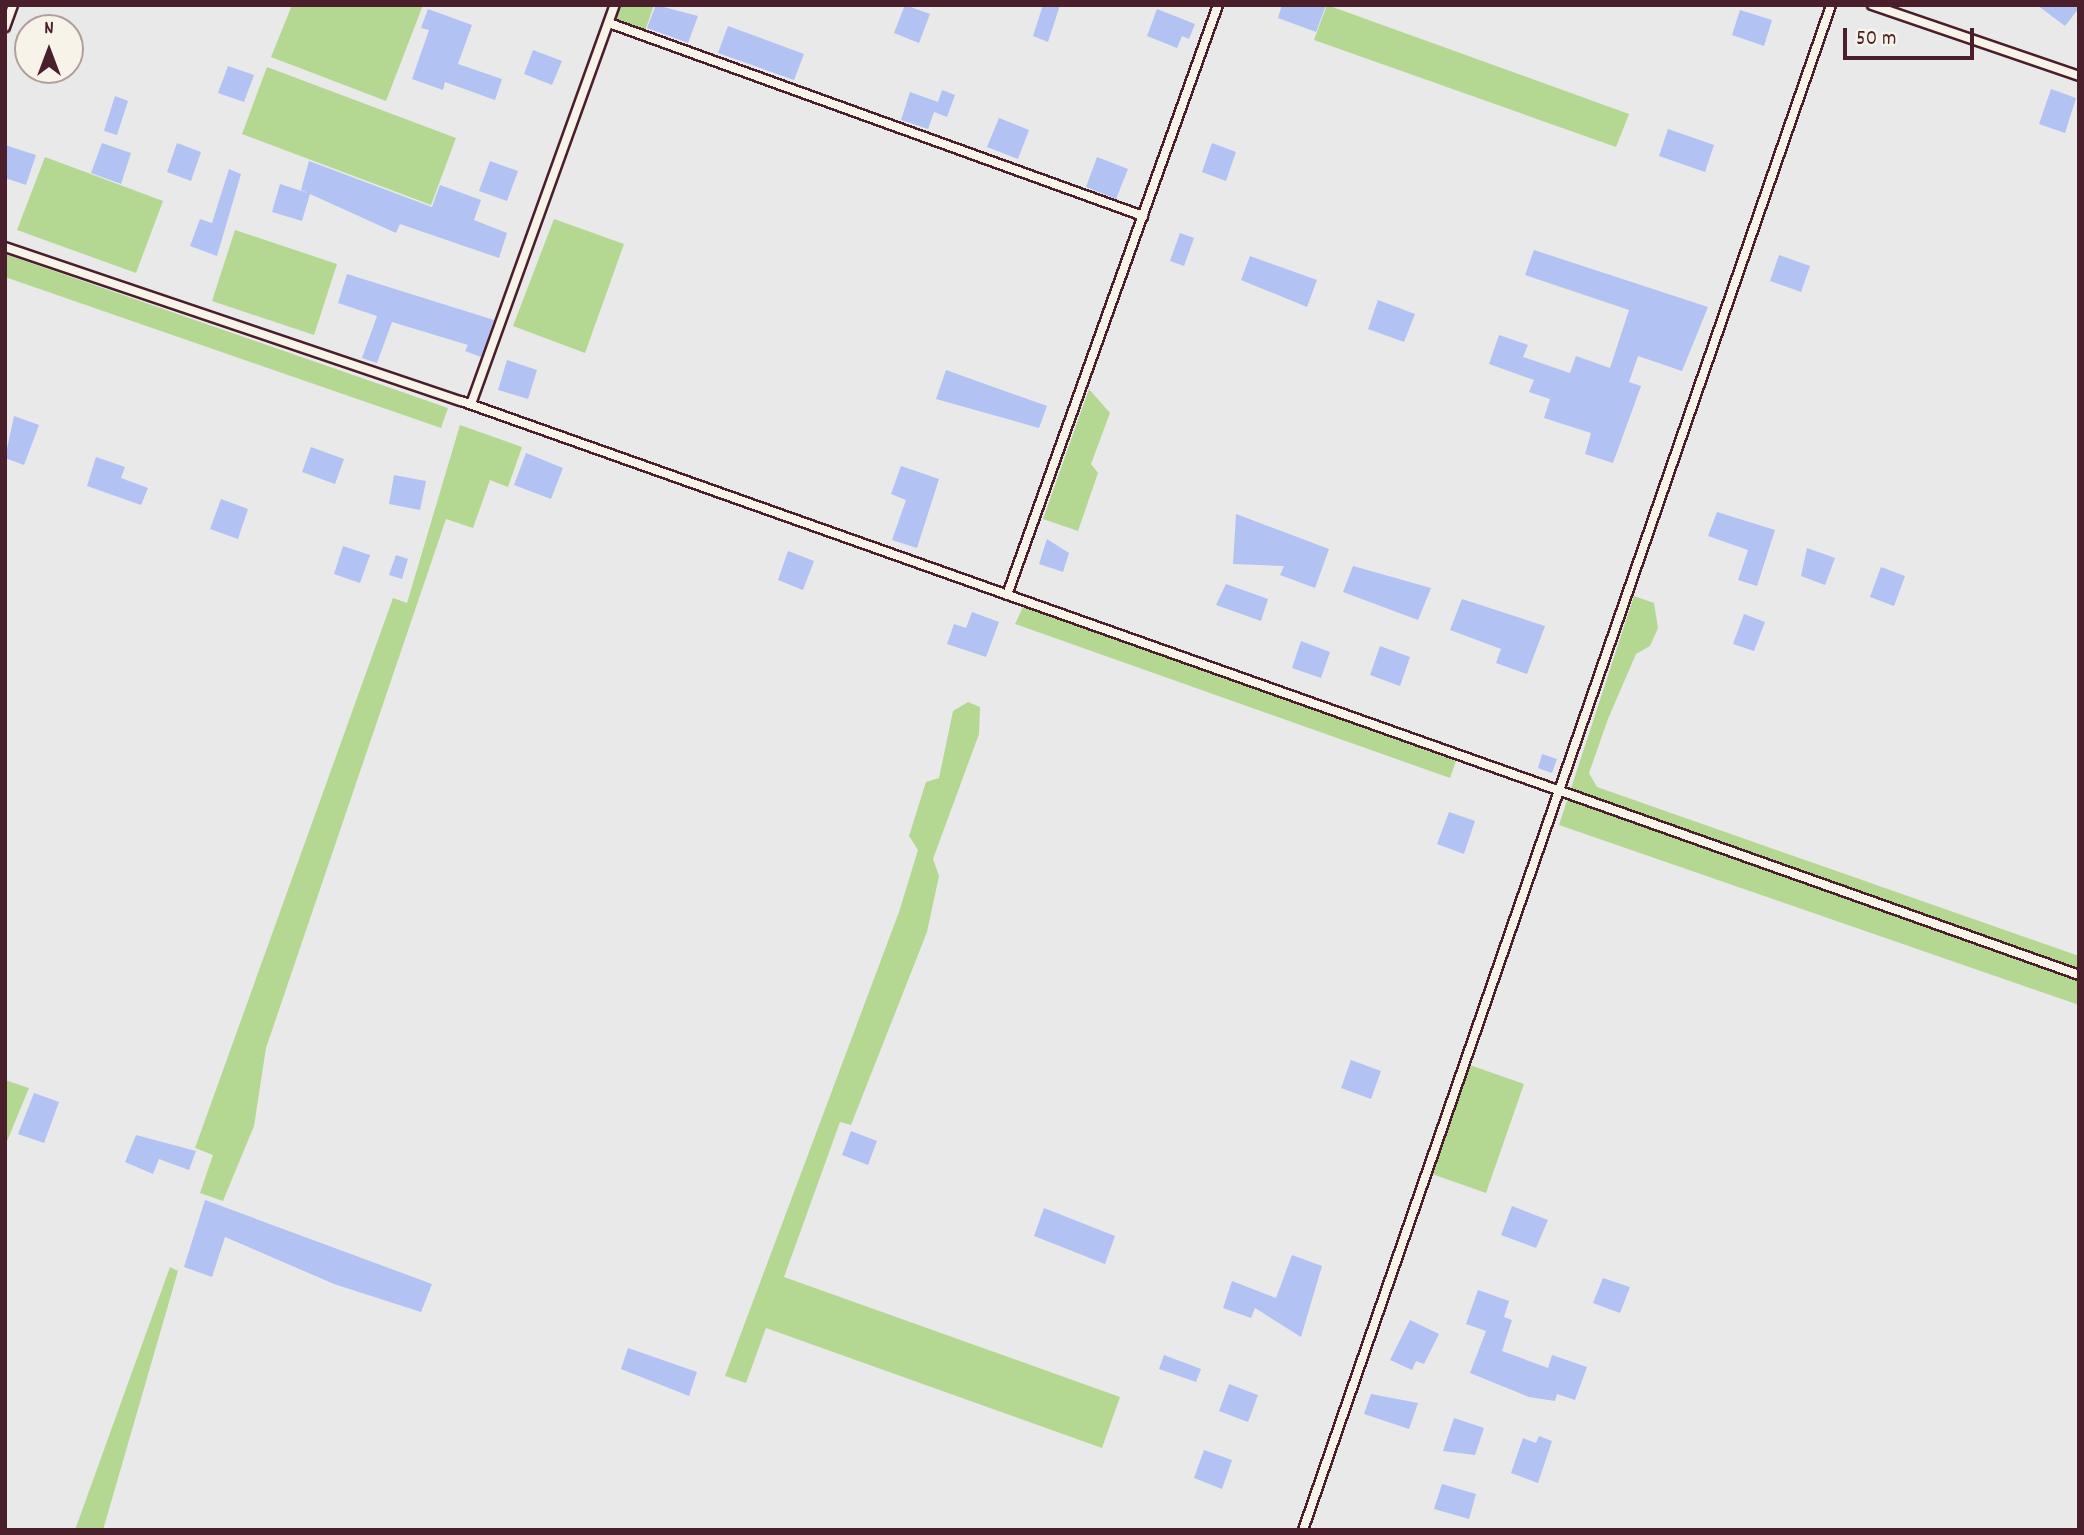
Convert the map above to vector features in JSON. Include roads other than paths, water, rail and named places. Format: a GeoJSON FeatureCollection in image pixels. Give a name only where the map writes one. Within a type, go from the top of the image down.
{"type":"FeatureCollection","features":[{"type":"Feature","properties":{"kind":"lane"},"geometry":{"type":"LineString","coordinates":[[5,27],[13,5]]}},
{"type":"Feature","properties":{"kind":"lane"},"geometry":{"type":"LineString","coordinates":[[471,404],[615,5]]}},
{"type":"Feature","properties":{"kind":"lane"},"geometry":{"type":"LineString","coordinates":[[1007,594],[1218,5]]}},
{"type":"Feature","properties":{"kind":"lane"},"geometry":{"type":"LineString","coordinates":[[1303,1530],[1555,790],[1831,5]]}},
{"type":"Feature","properties":{"kind":"lane"},"geometry":{"type":"LineString","coordinates":[[1872,5],[2079,76]]}},
{"type":"Feature","properties":{"kind":"lane"},"geometry":{"type":"LineString","coordinates":[[609,23],[1143,216]]}},
{"type":"Feature","properties":{"kind":"lane"},"geometry":{"type":"LineString","coordinates":[[5,247],[471,404],[2079,975]]}}]}
